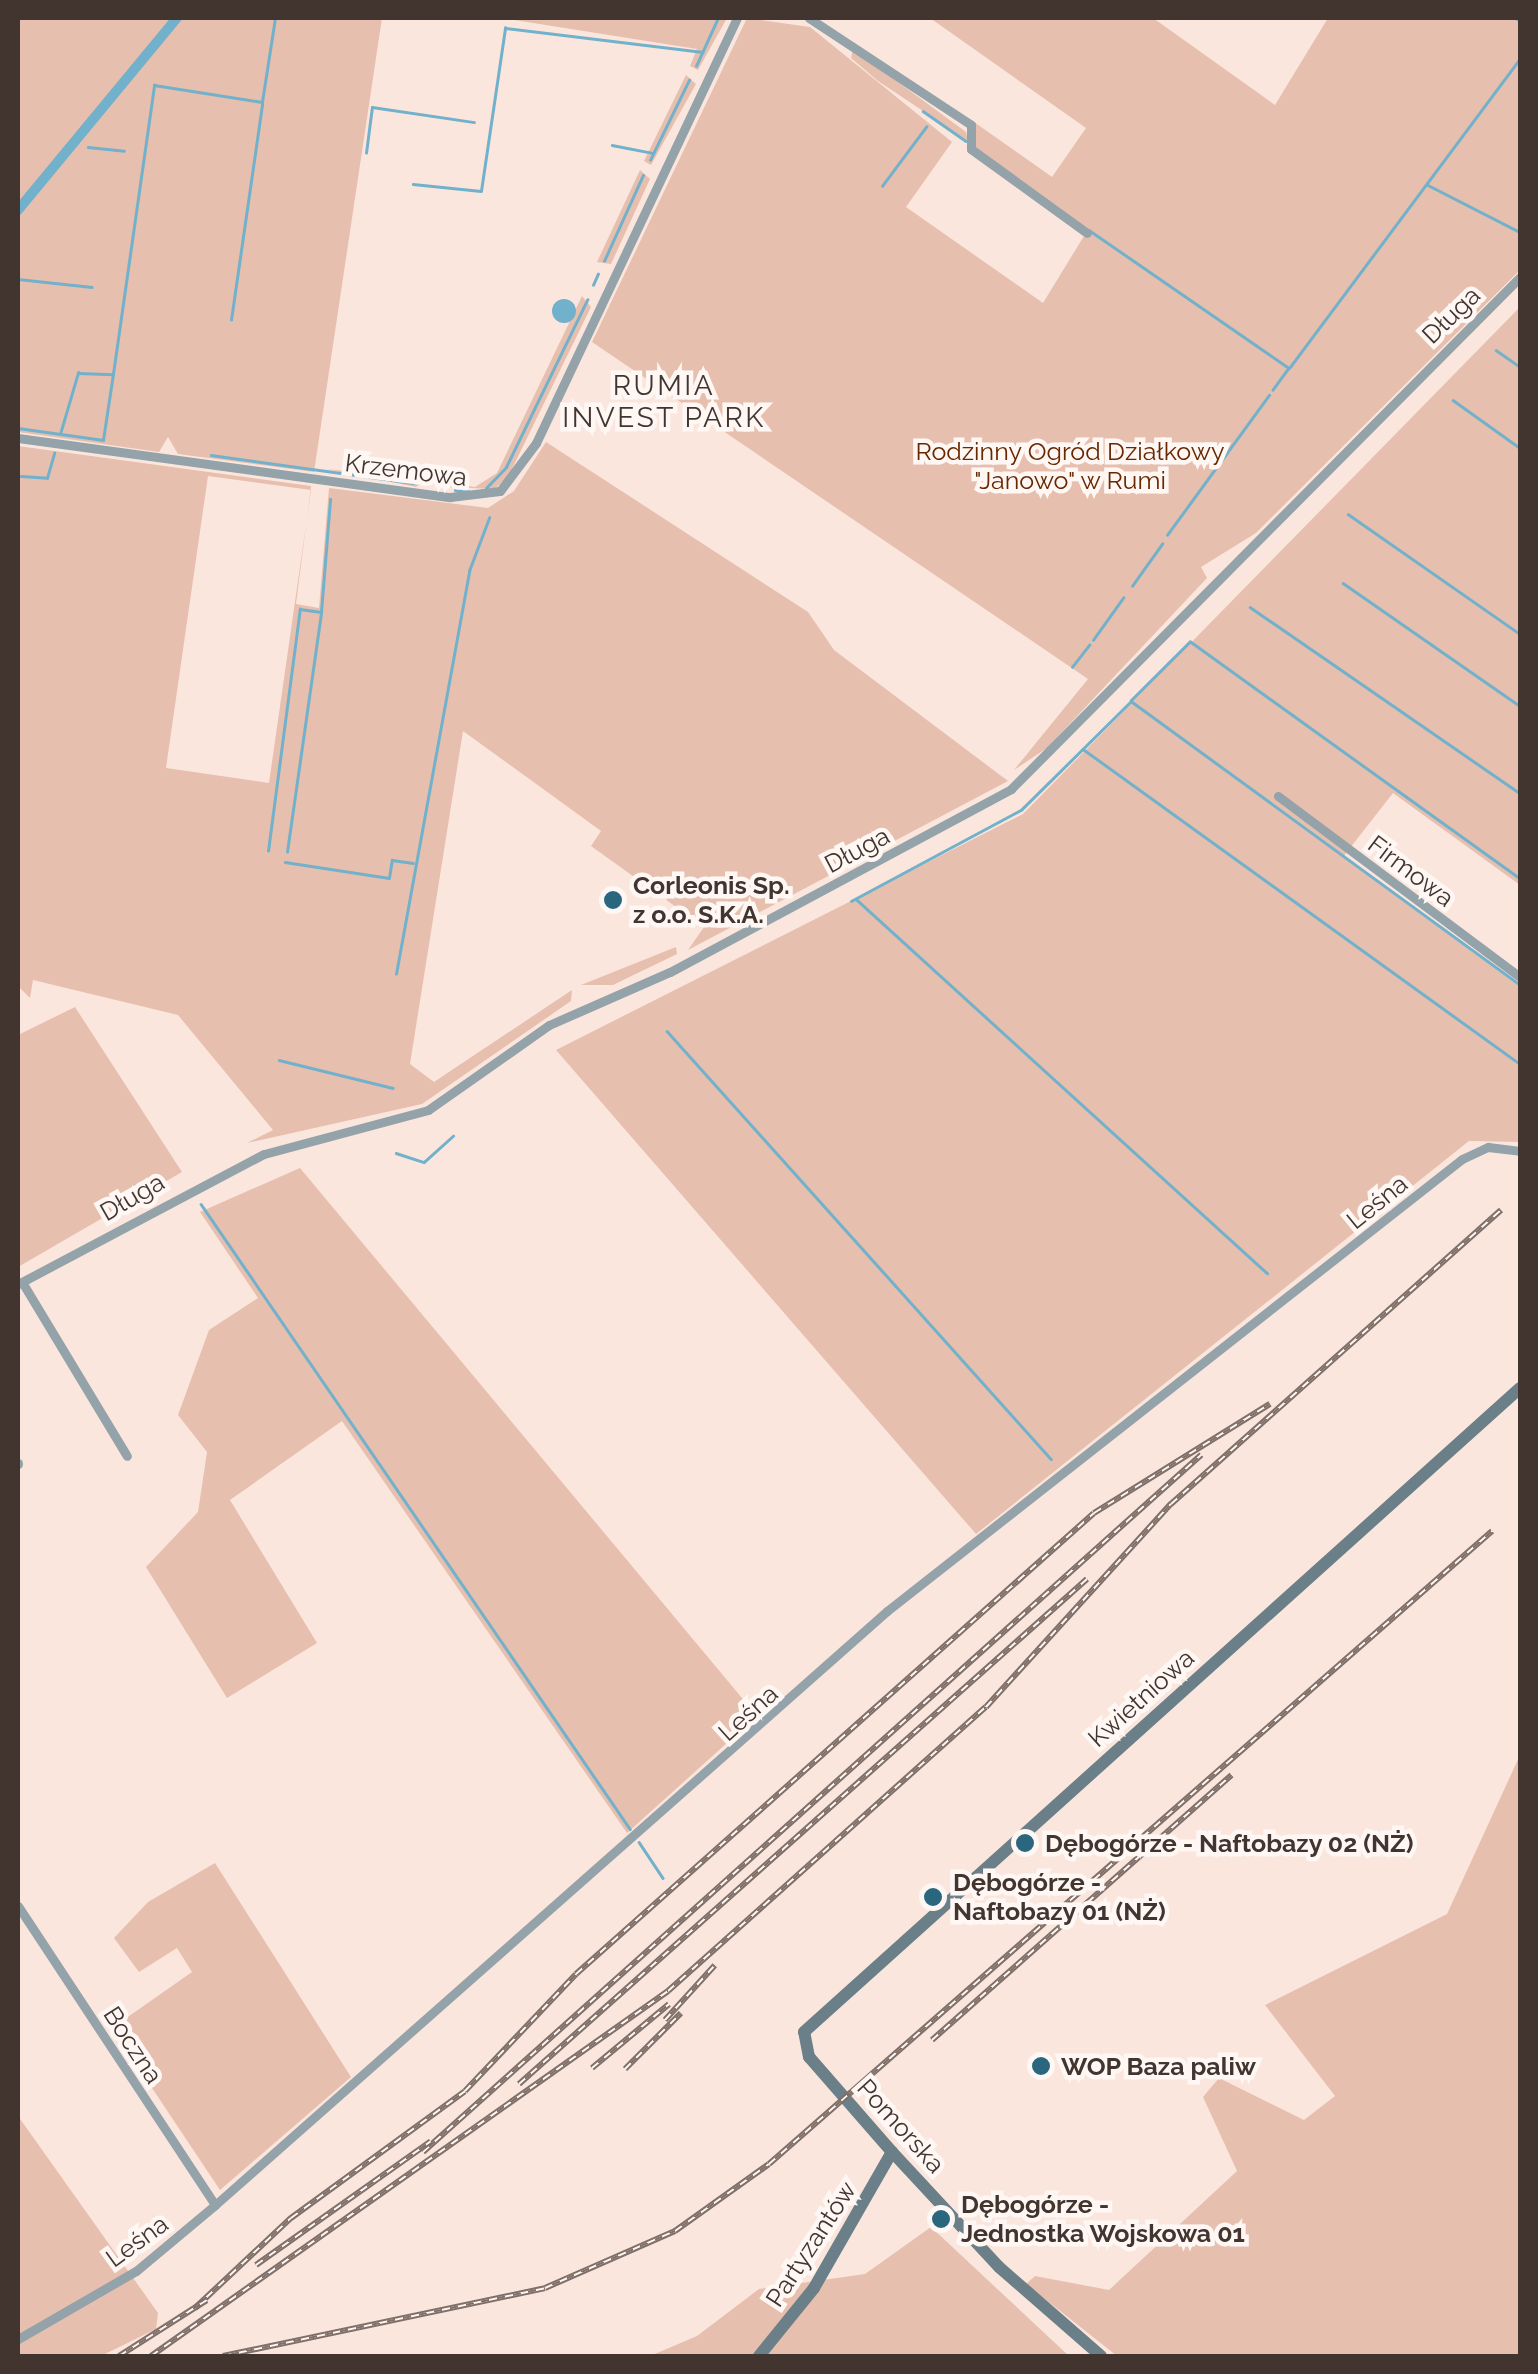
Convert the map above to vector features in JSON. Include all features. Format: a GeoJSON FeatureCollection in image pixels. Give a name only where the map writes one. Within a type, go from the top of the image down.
{"type":"FeatureCollection","features":[{"type":"Feature","properties":{"kind":"street","name":"Krzemowa"},"geometry":{"type":"LineString","coordinates":[[18,438],[450,497],[500,491],[536,444],[736,18]]}},
{"type":"Feature","properties":{"kind":"street"},"geometry":{"type":"LineString","coordinates":[[809,18],[970,125],[970,150],[1087,233]]}},
{"type":"Feature","properties":{"kind":"street","name":"Długa"},"geometry":{"type":"LineString","coordinates":[[127,1456],[20,1283],[264,1154],[428,1110],[550,1025],[670,972],[1011,789],[1520,277]]}},
{"type":"Feature","properties":{"kind":"street","name":"Firmowa"},"geometry":{"type":"LineString","coordinates":[[1278,796],[1520,977]]}},
{"type":"Feature","properties":{"kind":"street","name":"Leśna"},"geometry":{"type":"LineString","coordinates":[[18,2339],[136,2271],[215,2205],[887,1612],[1462,1159],[1488,1147],[1520,1151]]}},
{"type":"Feature","properties":{"kind":"street","name":"Kwietniowa"},"geometry":{"type":"LineString","coordinates":[[804,2046],[820,2008],[1520,1388]]}},
{"type":"Feature","properties":{"kind":"street","name":"Boczna"},"geometry":{"type":"LineString","coordinates":[[18,1906],[215,2205]]}},
{"type":"Feature","properties":{"kind":"street","name":"Pomorska"},"geometry":{"type":"LineString","coordinates":[[804,2046],[892,2152],[999,2267],[1101,2356]]}},
{"type":"Feature","properties":{"kind":"street","name":"Partyzantów"},"geometry":{"type":"LineString","coordinates":[[759,2356],[814,2288],[892,2152]]}},
{"type":"Feature","properties":{"kind":"green space"},"geometry":{"type":"Polygon","coordinates":[[[18,18],[382,18],[314,472],[178,454],[168,437],[159,452],[18,432],[18,18]]]}},
{"type":"Feature","properties":{"kind":"green space"},"geometry":{"type":"Polygon","coordinates":[[[502,18],[727,18],[698,70],[690,66],[697,49],[502,18]]]}},
{"type":"Feature","properties":{"kind":"green space","name":"Rodzinny Ogród Działkowy \"Janowo\" w Rumi"},"geometry":{"type":"Polygon","coordinates":[[[747,18],[810,27],[952,142],[906,207],[1043,303],[1084,236],[975,157],[974,122],[1052,177],[1086,128],[930,18],[1153,18],[1275,105],[1328,18],[1520,18],[1520,270],[1256,533],[1201,567],[1207,578],[1047,748],[1014,770],[1088,679],[592,342],[747,18]]]}},
{"type":"Feature","properties":{"kind":"green space"},"geometry":{"type":"Polygon","coordinates":[[[853,49],[966,132],[968,141],[878,81],[851,58],[853,49]]]}},
{"type":"Feature","properties":{"kind":"green space"},"geometry":{"type":"Polygon","coordinates":[[[686,75],[696,84],[651,165],[644,161],[686,75]]]}},
{"type":"Feature","properties":{"kind":"green space"},"geometry":{"type":"Polygon","coordinates":[[[640,170],[650,179],[611,264],[597,262],[640,170]]]}},
{"type":"Feature","properties":{"kind":"green space"},"geometry":{"type":"Polygon","coordinates":[[[582,296],[591,307],[509,475],[495,489],[443,487],[438,482],[475,487],[497,473],[582,296]]]}},
{"type":"Feature","properties":{"kind":"green space"},"geometry":{"type":"Polygon","coordinates":[[[1520,307],[1520,885],[1393,793],[1343,857],[1520,987],[1520,1142],[1469,1141],[976,1534],[556,1050],[1023,814],[1520,307]]]}},
{"type":"Feature","properties":{"kind":"green space"},"geometry":{"type":"Polygon","coordinates":[[[546,442],[808,612],[834,650],[1008,781],[688,950],[704,927],[591,846],[601,831],[463,731],[410,1064],[434,1082],[572,990],[571,1001],[422,1104],[247,1143],[273,1130],[178,1015],[33,980],[30,998],[18,986],[18,446],[311,486],[311,490],[208,476],[166,768],[269,783],[307,521],[296,604],[319,608],[329,488],[488,508],[514,491],[546,442]]]}},
{"type":"Feature","properties":{"kind":"green space"},"geometry":{"type":"Polygon","coordinates":[[[326,469],[423,479],[423,482],[416,487],[326,469]]]}},
{"type":"Feature","properties":{"kind":"green space"},"geometry":{"type":"Polygon","coordinates":[[[676,947],[677,954],[613,985],[581,985],[676,947]]]}},
{"type":"Feature","properties":{"kind":"green space"},"geometry":{"type":"Polygon","coordinates":[[[75,1007],[182,1172],[18,1267],[18,1035],[75,1007]]]}},
{"type":"Feature","properties":{"kind":"green space"},"geometry":{"type":"Polygon","coordinates":[[[300,1168],[757,1716],[627,1833],[342,1421],[230,1500],[317,1643],[227,1698],[146,1567],[198,1512],[207,1452],[178,1415],[209,1330],[258,1298],[200,1212],[300,1168]]]}},
{"type":"Feature","properties":{"kind":"green space"},"geometry":{"type":"Polygon","coordinates":[[[1520,1755],[1520,2356],[1117,2356],[1026,2284],[1035,2276],[1109,2290],[1237,2171],[1203,2097],[1219,2078],[1304,2120],[1335,2096],[1265,2005],[1447,1914],[1520,1755]]]}},
{"type":"Feature","properties":{"kind":"green space"},"geometry":{"type":"Polygon","coordinates":[[[215,1863],[351,2077],[220,2190],[112,2028],[192,1972],[177,1948],[139,1972],[114,1938],[148,1902],[215,1863]]]}},
{"type":"Feature","properties":{"kind":"green space"},"geometry":{"type":"Polygon","coordinates":[[[18,2116],[158,2313],[156,2329],[101,2356],[18,2356],[18,2116]]]}},
{"type":"Feature","properties":{"kind":"green space"},"geometry":{"type":"Polygon","coordinates":[[[931,2227],[1069,2356],[650,2356],[697,2336],[759,2289],[865,2274],[931,2227]]]}},
{"type":"Feature","properties":{"kind":"water"},"geometry":{"type":"Polygon","coordinates":[[[564,299],[576,311],[564,323],[552,311],[564,299]]]}},
{"type":"Feature","properties":{"kind":"waterway"},"geometry":{"type":"LineString","coordinates":[[18,210],[177,18]]}},
{"type":"Feature","properties":{"kind":"waterway"},"geometry":{"type":"LineString","coordinates":[[60,434],[78,373],[113,374],[154,85],[262,102],[275,18]]}},
{"type":"Feature","properties":{"kind":"waterway"},"geometry":{"type":"LineString","coordinates":[[696,66],[718,18]]}},
{"type":"Feature","properties":{"kind":"waterway"},"geometry":{"type":"LineString","coordinates":[[1515,18],[1520,20]]}},
{"type":"Feature","properties":{"kind":"waterway"},"geometry":{"type":"LineString","coordinates":[[413,184],[481,191],[505,28],[703,52]]}},
{"type":"Feature","properties":{"kind":"waterway"},"geometry":{"type":"LineString","coordinates":[[1290,367],[1520,58]]}},
{"type":"Feature","properties":{"kind":"waterway"},"geometry":{"type":"LineString","coordinates":[[650,160],[689,80]]}},
{"type":"Feature","properties":{"kind":"waterway"},"geometry":{"type":"LineString","coordinates":[[231,320],[262,104]]}},
{"type":"Feature","properties":{"kind":"waterway"},"geometry":{"type":"LineString","coordinates":[[366,153],[372,107],[474,122]]}},
{"type":"Feature","properties":{"kind":"waterway"},"geometry":{"type":"LineString","coordinates":[[923,111],[966,141]]}},
{"type":"Feature","properties":{"kind":"waterway"},"geometry":{"type":"LineString","coordinates":[[882,186],[926,127]]}},
{"type":"Feature","properties":{"kind":"waterway"},"geometry":{"type":"LineString","coordinates":[[612,145],[653,153]]}},
{"type":"Feature","properties":{"kind":"waterway"},"geometry":{"type":"LineString","coordinates":[[88,147],[124,151]]}},
{"type":"Feature","properties":{"kind":"waterway"},"geometry":{"type":"LineString","coordinates":[[604,261],[643,175]]}},
{"type":"Feature","properties":{"kind":"waterway"},"geometry":{"type":"LineString","coordinates":[[1428,185],[1520,232]]}},
{"type":"Feature","properties":{"kind":"waterway"},"geometry":{"type":"LineString","coordinates":[[1089,230],[1289,368],[1273,390]]}},
{"type":"Feature","properties":{"kind":"waterway"},"geometry":{"type":"LineString","coordinates":[[593,285],[598,274]]}},
{"type":"Feature","properties":{"kind":"waterway"},"geometry":{"type":"LineString","coordinates":[[18,279],[92,287]]}},
{"type":"Feature","properties":{"kind":"waterway"},"geometry":{"type":"LineString","coordinates":[[486,488],[506,467],[587,300]]}},
{"type":"Feature","properties":{"kind":"waterway"},"geometry":{"type":"LineString","coordinates":[[1496,350],[1520,367]]}},
{"type":"Feature","properties":{"kind":"waterway"},"geometry":{"type":"LineString","coordinates":[[18,428],[103,440],[113,374]]}},
{"type":"Feature","properties":{"kind":"waterway"},"geometry":{"type":"LineString","coordinates":[[1167,535],[1269,395]]}},
{"type":"Feature","properties":{"kind":"waterway"},"geometry":{"type":"LineString","coordinates":[[1453,400],[1520,448]]}},
{"type":"Feature","properties":{"kind":"waterway"},"geometry":{"type":"LineString","coordinates":[[21,476],[47,478],[54,453]]}},
{"type":"Feature","properties":{"kind":"waterway"},"geometry":{"type":"LineString","coordinates":[[211,455],[413,483]]}},
{"type":"Feature","properties":{"kind":"waterway"},"geometry":{"type":"LineString","coordinates":[[455,490],[468,491]]}},
{"type":"Feature","properties":{"kind":"waterway"},"geometry":{"type":"LineString","coordinates":[[268,851],[300,609],[321,612],[330,499]]}},
{"type":"Feature","properties":{"kind":"waterway"},"geometry":{"type":"LineString","coordinates":[[1348,514],[1520,634]]}},
{"type":"Feature","properties":{"kind":"waterway"},"geometry":{"type":"LineString","coordinates":[[396,974],[469,571],[489,518]]}},
{"type":"Feature","properties":{"kind":"waterway"},"geometry":{"type":"LineString","coordinates":[[1132,586],[1162,544]]}},
{"type":"Feature","properties":{"kind":"waterway"},"geometry":{"type":"LineString","coordinates":[[1343,583],[1520,706]]}},
{"type":"Feature","properties":{"kind":"waterway"},"geometry":{"type":"LineString","coordinates":[[1093,640],[1123,598]]}},
{"type":"Feature","properties":{"kind":"waterway"},"geometry":{"type":"LineString","coordinates":[[1250,607],[1520,793]]}},
{"type":"Feature","properties":{"kind":"waterway"},"geometry":{"type":"LineString","coordinates":[[287,852],[321,612]]}},
{"type":"Feature","properties":{"kind":"waterway"},"geometry":{"type":"LineString","coordinates":[[1520,879],[1190,642],[1131,701],[1520,985]]}},
{"type":"Feature","properties":{"kind":"waterway"},"geometry":{"type":"LineString","coordinates":[[1072,667],[1089,645]]}},
{"type":"Feature","properties":{"kind":"waterway"},"geometry":{"type":"LineString","coordinates":[[851,901],[1021,810],[1130,702]]}},
{"type":"Feature","properties":{"kind":"waterway"},"geometry":{"type":"LineString","coordinates":[[1083,749],[1520,1064]]}},
{"type":"Feature","properties":{"kind":"waterway"},"geometry":{"type":"LineString","coordinates":[[285,862],[389,878],[392,860],[413,863]]}},
{"type":"Feature","properties":{"kind":"waterway"},"geometry":{"type":"LineString","coordinates":[[856,899],[1267,1273]]}},
{"type":"Feature","properties":{"kind":"waterway"},"geometry":{"type":"LineString","coordinates":[[667,1031],[1051,1459]]}},
{"type":"Feature","properties":{"kind":"waterway"},"geometry":{"type":"LineString","coordinates":[[279,1060],[393,1088]]}},
{"type":"Feature","properties":{"kind":"waterway"},"geometry":{"type":"LineString","coordinates":[[396,1153],[424,1162],[453,1136]]}},
{"type":"Feature","properties":{"kind":"waterway"},"geometry":{"type":"LineString","coordinates":[[201,1204],[630,1829]]}},
{"type":"Feature","properties":{"kind":"waterway"},"geometry":{"type":"LineString","coordinates":[[639,1842],[663,1878]]}},
{"type":"Feature","properties":{"kind":"railway"},"geometry":{"type":"LineString","coordinates":[[151,2356],[668,1991],[986,1707],[1171,1504],[1501,1210]]}},
{"type":"Feature","properties":{"kind":"railway"},"geometry":{"type":"LineString","coordinates":[[195,2308],[291,2218],[465,2091],[576,1974],[1094,1513],[1270,1404]]}},
{"type":"Feature","properties":{"kind":"railway"},"geometry":{"type":"LineString","coordinates":[[423,2152],[1201,1455]]}},
{"type":"Feature","properties":{"kind":"railway"},"geometry":{"type":"LineString","coordinates":[[223,2356],[545,2288],[675,2231],[769,2164],[1492,1531]]}},
{"type":"Feature","properties":{"kind":"railway"},"geometry":{"type":"LineString","coordinates":[[519,2084],[1087,1579]]}},
{"type":"Feature","properties":{"kind":"railway"},"geometry":{"type":"LineString","coordinates":[[932,2040],[1232,1775]]}},
{"type":"Feature","properties":{"kind":"railway"},"geometry":{"type":"LineString","coordinates":[[665,2020],[715,1965]]}},
{"type":"Feature","properties":{"kind":"railway"},"geometry":{"type":"LineString","coordinates":[[592,2068],[669,2004]]}},
{"type":"Feature","properties":{"kind":"railway"},"geometry":{"type":"LineString","coordinates":[[625,2069],[681,2013]]}},
{"type":"Feature","properties":{"kind":"railway"},"geometry":{"type":"LineString","coordinates":[[256,2265],[431,2141]]}},
{"type":"Feature","properties":{"kind":"railway"},"geometry":{"type":"LineString","coordinates":[[119,2356],[207,2300]]}},
{"type":"Feature","properties":{"kind":"place","name":"Corleonis Sp. z o.o. S.K.A."},"geometry":{"type":"Point","coordinates":[613,900]}},
{"type":"Feature","properties":{"kind":"place","name":"Dębogórze - Naftobazy 02 (NŻ)"},"geometry":{"type":"Point","coordinates":[1025,1843]}},
{"type":"Feature","properties":{"kind":"place","name":"Dębogórze - Naftobazy 01 (NŻ)"},"geometry":{"type":"Point","coordinates":[933,1897]}},
{"type":"Feature","properties":{"kind":"place","name":"WOP Baza paliw"},"geometry":{"type":"Point","coordinates":[1041,2066]}},
{"type":"Feature","properties":{"kind":"place","name":"Dębogórze - Jednostka Wojskowa 01"},"geometry":{"type":"Point","coordinates":[941,2219]}},
{"type":"Feature","properties":{"kind":"district","name":"RUMIA INVEST PARK"},"geometry":{"type":"Point","coordinates":[664,402]}}]}
